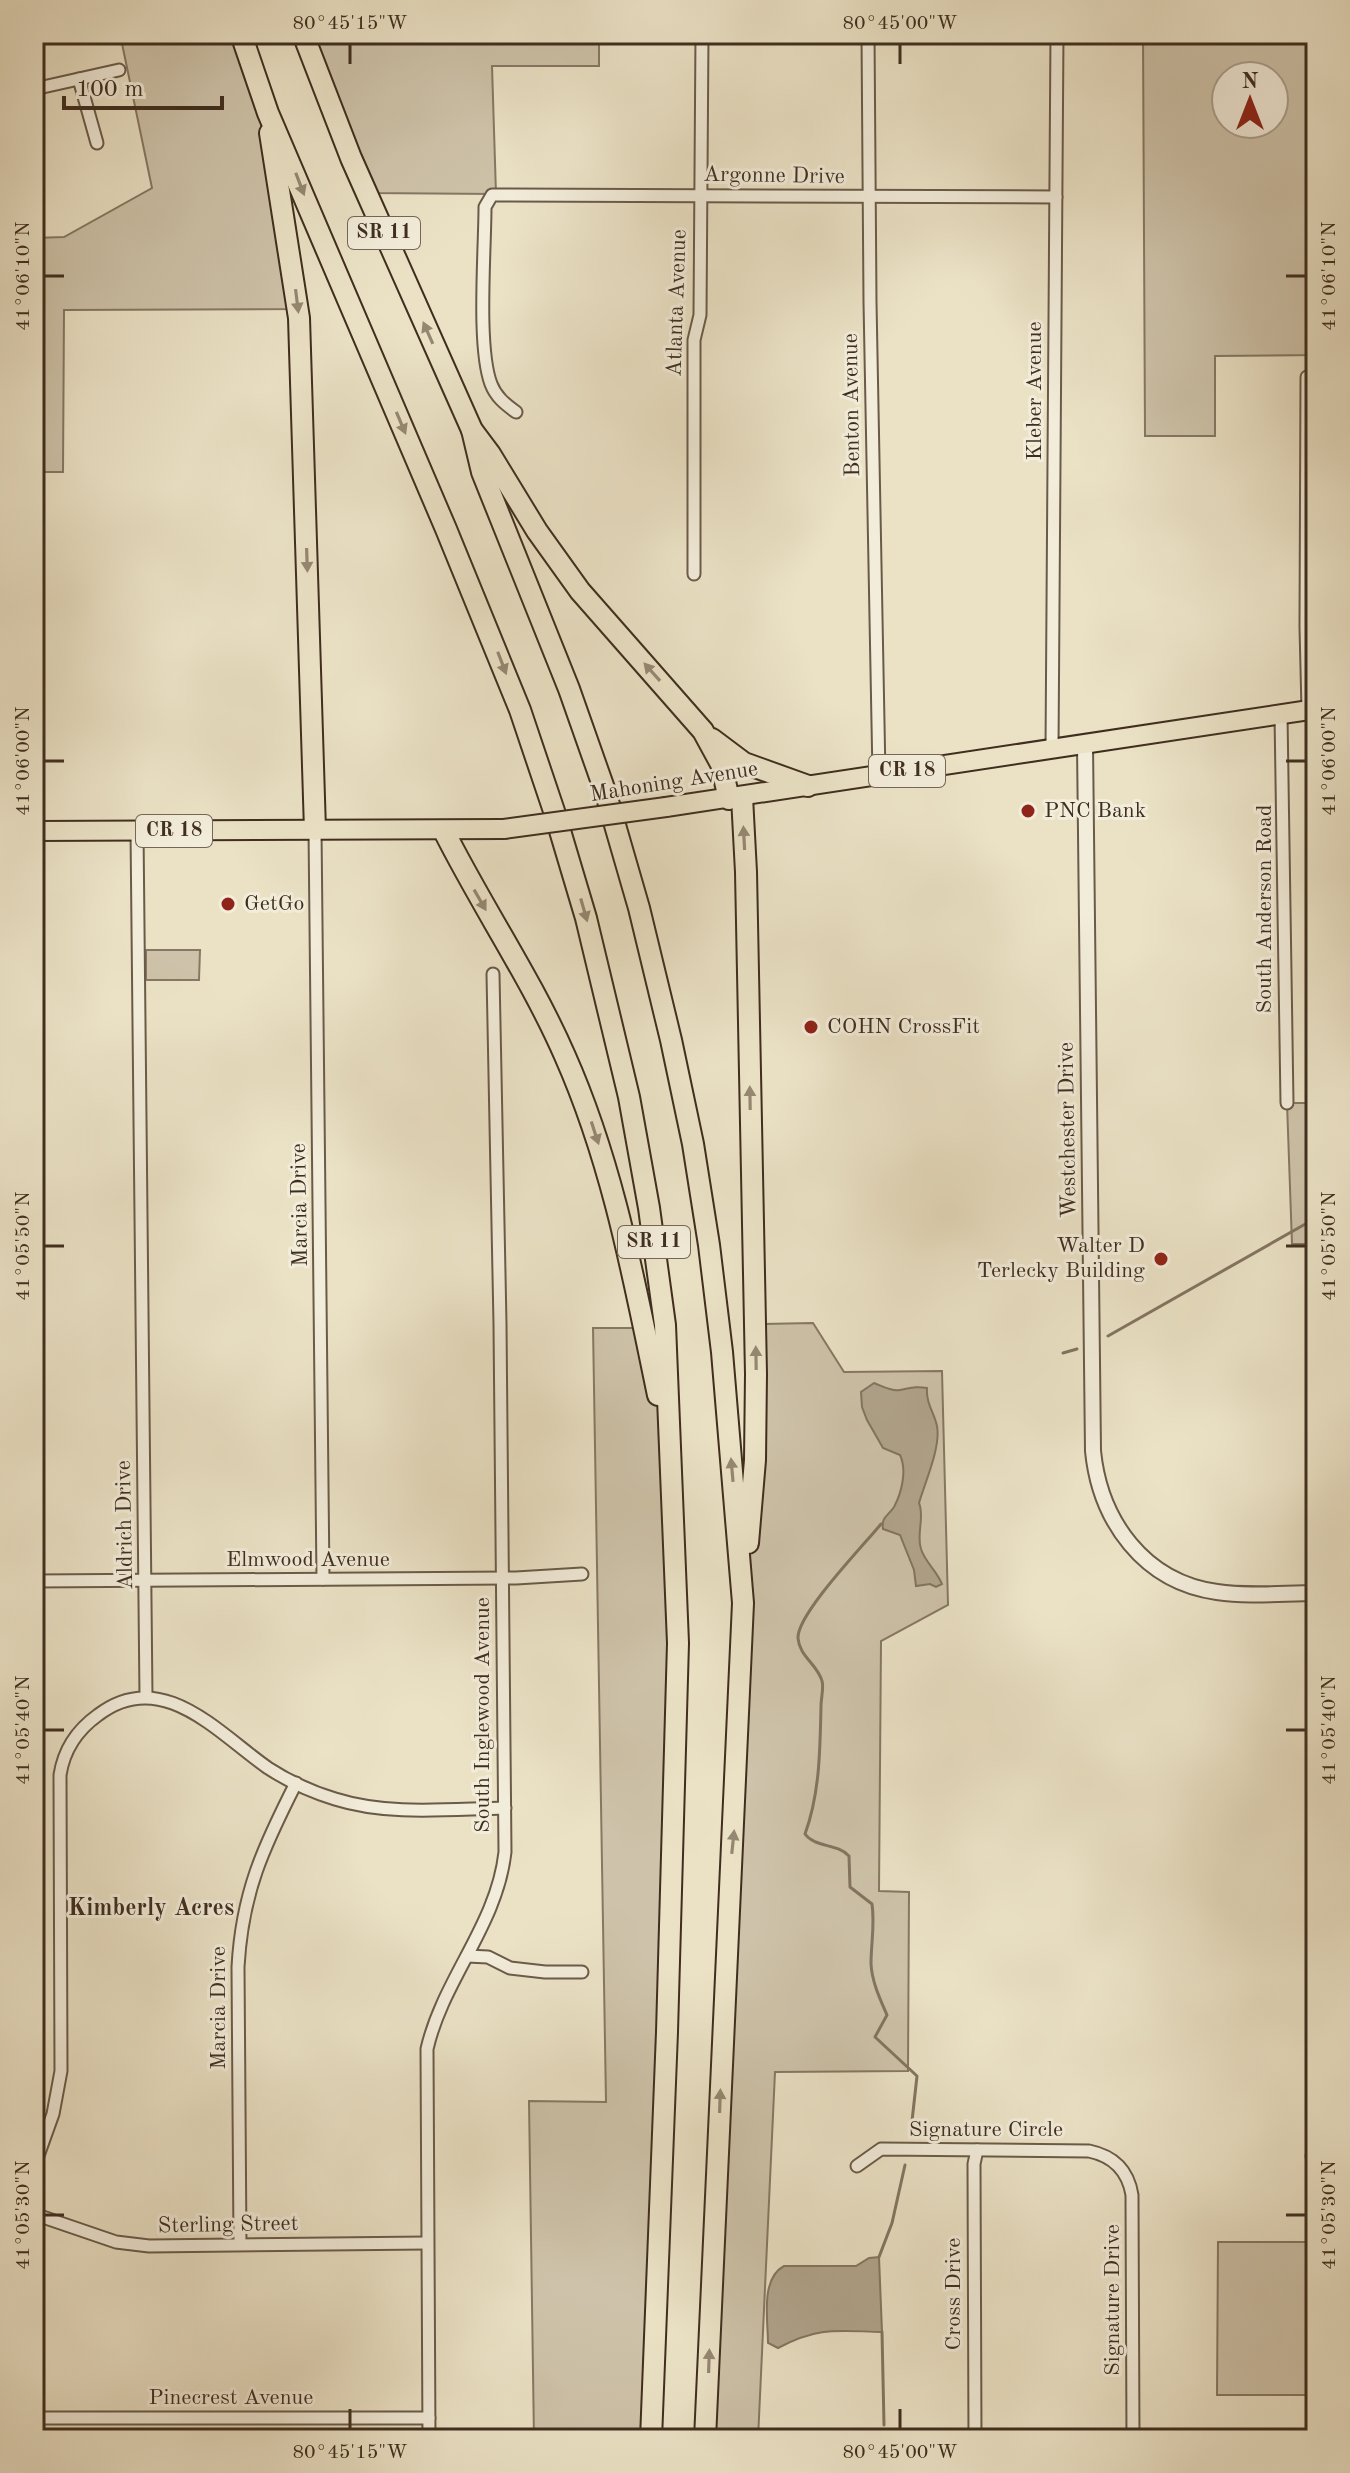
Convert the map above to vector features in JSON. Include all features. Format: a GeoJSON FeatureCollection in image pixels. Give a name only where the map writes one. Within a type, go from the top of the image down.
{"type":"FeatureCollection","features":[{"type":"Feature","properties":{"kind":"highway","name":"SR 11"},"geometry":{"type":"LineString","coordinates":[[241,34],[268,113],[520,710],[571,865],[613,1022],[649,1208],[665,1325],[676,1557],[677,1732],[651,2439]]}},
{"type":"Feature","properties":{"kind":"highway","name":"SR 11"},"geometry":{"type":"LineString","coordinates":[[303,34],[351,158],[472,430],[482,472],[564,675],[606,794],[665,1011],[693,1144],[722,1352],[743,1603],[705,2439]]}},
{"type":"Feature","properties":{"kind":"highway"},"geometry":{"type":"LineString","coordinates":[[268,113],[274,174],[299,318],[315,830]]}},
{"type":"Feature","properties":{"kind":"highway"},"geometry":{"type":"LineString","coordinates":[[472,430],[580,591],[703,731],[744,763],[808,786]]}},
{"type":"Feature","properties":{"kind":"highway"},"geometry":{"type":"LineString","coordinates":[[703,731],[735,798],[746,886],[756,1374],[755,1460],[743,1603]]}},
{"type":"Feature","properties":{"kind":"highway"},"geometry":{"type":"LineString","coordinates":[[444,831],[471,885],[547,1018],[581,1093],[624,1233],[670,1451]]}},
{"type":"Feature","properties":{"kind":"main road","name":"Mahoning Avenue"},"geometry":{"type":"LineString","coordinates":[[34,831],[504,829],[735,798],[1312,710]]}},
{"type":"Feature","properties":{"kind":"street","name":"Atlanta Avenue"},"geometry":{"type":"LineString","coordinates":[[694,574],[694,340],[700,315],[702,34]]}},
{"type":"Feature","properties":{"kind":"street","name":"Benton Avenue"},"geometry":{"type":"LineString","coordinates":[[868,34],[879,775]]}},
{"type":"Feature","properties":{"kind":"street","name":"Kleber Avenue"},"geometry":{"type":"LineString","coordinates":[[1052,749],[1057,34]]}},
{"type":"Feature","properties":{"kind":"street"},"geometry":{"type":"LineString","coordinates":[[34,89],[119,70]]}},
{"type":"Feature","properties":{"kind":"street"},"geometry":{"type":"LineString","coordinates":[[79,79],[97,143]]}},
{"type":"Feature","properties":{"kind":"street","name":"Argonne Drive"},"geometry":{"type":"LineString","coordinates":[[516,412],[500,399],[487,368],[484,326],[485,207],[492,195],[1056,197]]}},
{"type":"Feature","properties":{"kind":"street"},"geometry":{"type":"LineString","coordinates":[[1307,377],[1312,710]]}},
{"type":"Feature","properties":{"kind":"street","name":"South Anderson Road"},"geometry":{"type":"LineString","coordinates":[[1281,715],[1287,1103]]}},
{"type":"Feature","properties":{"kind":"street","name":"Westchester Drive"},"geometry":{"type":"LineString","coordinates":[[1085,745],[1093,1451],[1101,1495],[1123,1537],[1146,1560],[1172,1578],[1217,1592],[1316,1593]]}},
{"type":"Feature","properties":{"kind":"street","name":"Marcia Drive"},"geometry":{"type":"LineString","coordinates":[[315,830],[323,1579]]}},
{"type":"Feature","properties":{"kind":"street","name":"Aldrich Drive"},"geometry":{"type":"LineString","coordinates":[[137,831],[146,1697]]}},
{"type":"Feature","properties":{"kind":"street","name":"South Inglewood Avenue"},"geometry":{"type":"LineString","coordinates":[[429,2439],[427,2049],[439,2009],[491,1909],[505,1852],[497,1074],[493,974]]}},
{"type":"Feature","properties":{"kind":"street","name":"Elmwood Avenue"},"geometry":{"type":"LineString","coordinates":[[34,1581],[582,1574]]}},
{"type":"Feature","properties":{"kind":"street"},"geometry":{"type":"LineString","coordinates":[[34,2167],[53,2114],[61,2071],[58,1788],[61,1767],[70,1744],[86,1724],[102,1711],[146,1697],[166,1700],[192,1711],[267,1767],[335,1799],[377,1808],[505,1808]]}},
{"type":"Feature","properties":{"kind":"street","name":"Marcia Drive"},"geometry":{"type":"LineString","coordinates":[[240,2244],[240,1934],[256,1867],[296,1783]]}},
{"type":"Feature","properties":{"kind":"street"},"geometry":{"type":"LineString","coordinates":[[467,1956],[488,1957],[510,1968],[582,1972]]}},
{"type":"Feature","properties":{"kind":"street","name":"Signature Circle"},"geometry":{"type":"LineString","coordinates":[[857,2166],[881,2149],[1089,2151],[1103,2154],[1118,2164]]}},
{"type":"Feature","properties":{"kind":"street","name":"Cross Drive"},"geometry":{"type":"LineString","coordinates":[[975,2438],[974,2177],[977,2150]]}},
{"type":"Feature","properties":{"kind":"street","name":"Signature Drive"},"geometry":{"type":"LineString","coordinates":[[1118,2164],[1129,2182],[1132,2195],[1133,2439]]}},
{"type":"Feature","properties":{"kind":"street","name":"Sterling Street"},"geometry":{"type":"LineString","coordinates":[[34,2214],[127,2244],[427,2243]]}},
{"type":"Feature","properties":{"kind":"street","name":"Pinecrest Avenue"},"geometry":{"type":"LineString","coordinates":[[34,2418],[429,2418]]}},
{"type":"Feature","properties":{"kind":"street"},"geometry":{"type":"LineString","coordinates":[[845,2437],[975,2438]]}},
{"type":"Feature","properties":{"kind":"shaded area"},"geometry":{"type":"Polygon","coordinates":[[[120,34],[241,34],[268,113],[298,309],[64,310],[63,472],[34,472],[34,238],[64,237],[152,188],[120,34]]]}},
{"type":"Feature","properties":{"kind":"shaded area"},"geometry":{"type":"Polygon","coordinates":[[[303,34],[599,34],[599,66],[492,66],[496,194],[367,193],[303,34]]]}},
{"type":"Feature","properties":{"kind":"shaded area"},"geometry":{"type":"Polygon","coordinates":[[[1143,34],[1316,34],[1316,355],[1215,356],[1215,436],[1145,436],[1143,34]]]}},
{"type":"Feature","properties":{"kind":"shaded area"},"geometry":{"type":"Polygon","coordinates":[[[146,950],[200,950],[199,980],[146,980],[146,950]]]}},
{"type":"Feature","properties":{"kind":"shaded area"},"geometry":{"type":"Polygon","coordinates":[[[1287,1103],[1316,1103],[1316,1244],[1292,1244],[1287,1103]]]}},
{"type":"Feature","properties":{"kind":"shaded area"},"geometry":{"type":"Polygon","coordinates":[[[813,1323],[844,1372],[942,1371],[948,1605],[881,1641],[879,1891],[909,1892],[908,2071],[775,2072],[758,2439],[705,2439],[755,1324],[813,1323]]]}},
{"type":"Feature","properties":{"kind":"shaded area"},"geometry":{"type":"Polygon","coordinates":[[[593,1328],[644,1328],[670,1451],[676,1557],[651,2439],[534,2439],[529,2101],[606,2102],[593,1328]]]}},
{"type":"Feature","properties":{"kind":"shaded area"},"geometry":{"type":"Polygon","coordinates":[[[874,1383],[894,1390],[927,1388],[938,1434],[935,1454],[919,1503],[919,1537],[923,1554],[942,1584],[936,1587],[930,1584],[916,1586],[914,1570],[900,1535],[883,1529],[884,1519],[899,1495],[903,1467],[900,1455],[883,1448],[862,1407],[861,1392],[874,1383]]]}},
{"type":"Feature","properties":{"kind":"shaded area"},"geometry":{"type":"Polygon","coordinates":[[[1218,2242],[1316,2242],[1316,2395],[1217,2395],[1218,2242]]]}},
{"type":"Feature","properties":{"kind":"shaded area"},"geometry":{"type":"Polygon","coordinates":[[[879,2257],[882,2332],[817,2333],[778,2348],[768,2343],[768,2290],[776,2272],[784,2266],[856,2266],[869,2258],[879,2257]]]}},
{"type":"Feature","properties":{"kind":"waterway"},"geometry":{"type":"LineString","coordinates":[[1108,1336],[1316,1218]]}},
{"type":"Feature","properties":{"kind":"waterway"},"geometry":{"type":"LineString","coordinates":[[1063,1353],[1077,1349]]}},
{"type":"Feature","properties":{"kind":"waterway"},"geometry":{"type":"LineString","coordinates":[[881,1524],[819,1597],[808,1613],[798,1638],[805,1655],[820,1675],[823,1686],[816,1787],[805,1834],[814,1842],[838,1849],[849,1856],[850,1887],[872,1904],[872,1971],[887,2015],[875,2037],[917,2076],[911,2130]]}},
{"type":"Feature","properties":{"kind":"waterway"},"geometry":{"type":"LineString","coordinates":[[879,2257],[892,2223],[905,2165]]}},
{"type":"Feature","properties":{"kind":"waterway"},"geometry":{"type":"LineString","coordinates":[[882,2332],[884,2425]]}},
{"type":"Feature","properties":{"kind":"place","name":"PNC Bank"},"geometry":{"type":"Point","coordinates":[1028,811]}},
{"type":"Feature","properties":{"kind":"place","name":"GetGo"},"geometry":{"type":"Point","coordinates":[228,904]}},
{"type":"Feature","properties":{"kind":"place","name":"COHN CrossFit"},"geometry":{"type":"Point","coordinates":[811,1027]}},
{"type":"Feature","properties":{"kind":"place","name":"Walter D Terlecky Building"},"geometry":{"type":"Point","coordinates":[1161,1259]}},
{"type":"Feature","properties":{"kind":"district","name":"Kimberly Acres"},"geometry":{"type":"Point","coordinates":[151,1909]}}]}
